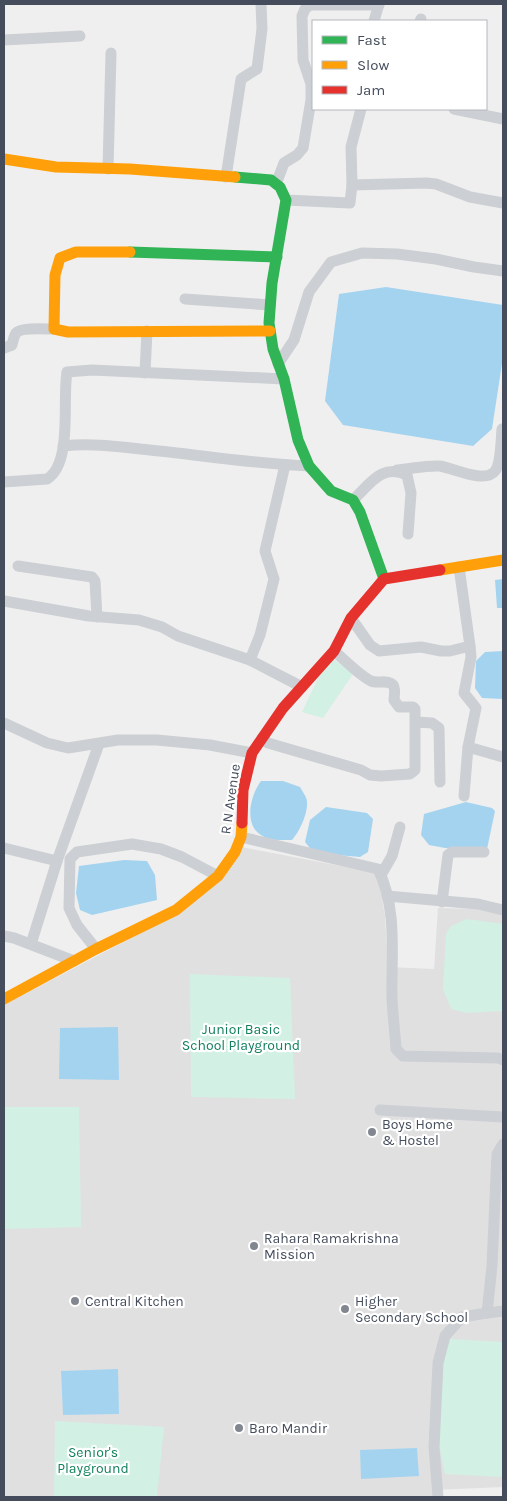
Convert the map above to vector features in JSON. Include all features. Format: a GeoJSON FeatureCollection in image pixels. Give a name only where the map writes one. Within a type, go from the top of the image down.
{"type":"FeatureCollection","features":[{"type":"Feature","properties":{"kind":"street"},"geometry":{"type":"LineString","coordinates":[[226,177],[241,79],[257,69],[262,29],[261,4]]}},
{"type":"Feature","properties":{"kind":"street"},"geometry":{"type":"LineString","coordinates":[[276,184],[284,163],[297,155],[303,148],[312,100],[311,84],[302,60],[302,16],[305,8],[310,5],[379,5],[374,20]]}},
{"type":"Feature","properties":{"kind":"street"},"geometry":{"type":"LineString","coordinates":[[4,40],[80,36]]}},
{"type":"Feature","properties":{"kind":"street"},"geometry":{"type":"LineString","coordinates":[[108,168],[111,53]]}},
{"type":"Feature","properties":{"kind":"street"},"geometry":{"type":"LineString","coordinates":[[286,200],[350,203],[352,185],[351,147],[361,110]]}},
{"type":"Feature","properties":{"kind":"street"},"geometry":{"type":"LineString","coordinates":[[471,111],[503,119]]}},
{"type":"Feature","properties":{"kind":"street"},"geometry":{"type":"LineString","coordinates":[[4,159],[56,166],[271,180],[280,187],[286,200],[272,283],[270,331],[273,349],[284,379],[298,440],[309,466],[331,491],[353,500],[360,512],[384,579],[503,560]]}},
{"type":"Feature","properties":{"kind":"street"},"geometry":{"type":"LineString","coordinates":[[352,185],[436,184],[470,197],[503,203]]}},
{"type":"Feature","properties":{"kind":"street"},"geometry":{"type":"LineString","coordinates":[[54,328],[55,275],[60,258],[76,252],[277,257]]}},
{"type":"Feature","properties":{"kind":"street"},"geometry":{"type":"LineString","coordinates":[[278,364],[294,340],[309,292],[330,262],[362,252],[436,259],[503,271]]}},
{"type":"Feature","properties":{"kind":"street"},"geometry":{"type":"LineString","coordinates":[[185,299],[270,305]]}},
{"type":"Feature","properties":{"kind":"street"},"geometry":{"type":"LineString","coordinates":[[4,348],[12,345],[15,334],[23,329],[54,328],[68,332],[270,331]]}},
{"type":"Feature","properties":{"kind":"street"},"geometry":{"type":"LineString","coordinates":[[145,373],[147,331]]}},
{"type":"Feature","properties":{"kind":"street"},"geometry":{"type":"LineString","coordinates":[[4,482],[47,479],[56,470],[63,446],[67,372],[92,370],[284,379]]}},
{"type":"Feature","properties":{"kind":"street"},"geometry":{"type":"LineString","coordinates":[[353,500],[378,476],[386,471],[439,466],[472,475],[489,476],[496,472],[499,464],[502,429]]}},
{"type":"Feature","properties":{"kind":"street"},"geometry":{"type":"LineString","coordinates":[[63,446],[100,444],[285,465],[309,466]]}},
{"type":"Feature","properties":{"kind":"street"},"geometry":{"type":"LineString","coordinates":[[250,660],[260,635],[274,579],[265,551],[285,465]]}},
{"type":"Feature","properties":{"kind":"street"},"geometry":{"type":"LineString","coordinates":[[397,470],[407,475],[410,484],[408,534]]}},
{"type":"Feature","properties":{"kind":"street"},"geometry":{"type":"LineString","coordinates":[[18,566],[92,577],[95,581],[97,617]]}},
{"type":"Feature","properties":{"kind":"street"},"geometry":{"type":"LineString","coordinates":[[459,567],[470,646],[464,693],[476,708],[468,747],[464,796]]}},
{"type":"Feature","properties":{"kind":"street","name":"R N Avenue"},"geometry":{"type":"LineString","coordinates":[[4,999],[96,949],[176,910],[218,876],[242,837],[243,790],[252,753],[283,708],[334,651],[350,618],[384,579]]}},
{"type":"Feature","properties":{"kind":"street"},"geometry":{"type":"LineString","coordinates":[[4,600],[97,617],[139,620],[162,626],[178,636],[250,660],[302,687]]}},
{"type":"Feature","properties":{"kind":"street"},"geometry":{"type":"LineString","coordinates":[[350,618],[370,645],[379,650],[421,647],[450,651],[470,646]]}},
{"type":"Feature","properties":{"kind":"street"},"geometry":{"type":"LineString","coordinates":[[262,738],[268,743],[361,770],[375,776],[410,774],[415,770],[416,712],[414,707],[399,707],[394,700],[395,690],[393,685],[388,682],[377,683],[369,680],[334,651]]}},
{"type":"Feature","properties":{"kind":"street"},"geometry":{"type":"LineString","coordinates":[[4,722],[47,743],[68,748],[118,740],[157,740],[210,745],[252,753]]}},
{"type":"Feature","properties":{"kind":"street"},"geometry":{"type":"LineString","coordinates":[[416,722],[432,723],[439,728],[440,782]]}},
{"type":"Feature","properties":{"kind":"street"},"geometry":{"type":"LineString","coordinates":[[31,944],[56,861],[99,744]]}},
{"type":"Feature","properties":{"kind":"street"},"geometry":{"type":"LineString","coordinates":[[468,747],[503,757]]}},
{"type":"Feature","properties":{"kind":"street"},"geometry":{"type":"LineString","coordinates":[[381,875],[392,856],[400,827]]}},
{"type":"Feature","properties":{"kind":"street"},"geometry":{"type":"LineString","coordinates":[[242,837],[378,869],[387,896],[391,917],[392,1000],[396,1050],[403,1056],[498,1058],[503,1060]]}},
{"type":"Feature","properties":{"kind":"street"},"geometry":{"type":"LineString","coordinates":[[96,949],[77,925],[68,908],[70,859],[77,852],[132,844],[161,849],[182,857],[218,876]]}},
{"type":"Feature","properties":{"kind":"street"},"geometry":{"type":"LineString","coordinates":[[4,848],[56,861]]}},
{"type":"Feature","properties":{"kind":"street"},"geometry":{"type":"LineString","coordinates":[[442,902],[448,855],[452,852],[484,852]]}},
{"type":"Feature","properties":{"kind":"street"},"geometry":{"type":"LineString","coordinates":[[387,896],[478,904],[503,910]]}},
{"type":"Feature","properties":{"kind":"street"},"geometry":{"type":"LineString","coordinates":[[4,936],[31,944],[74,961]]}},
{"type":"Feature","properties":{"kind":"street"},"geometry":{"type":"LineString","coordinates":[[380,1110],[503,1117]]}},
{"type":"Feature","properties":{"kind":"street"},"geometry":{"type":"LineString","coordinates":[[487,1313],[492,1266],[497,1154],[503,1144]]}},
{"type":"Feature","properties":{"kind":"street"},"geometry":{"type":"LineString","coordinates":[[438,1497],[435,1437],[438,1363],[445,1336],[462,1317],[503,1311]]}},
{"type":"Feature","properties":{"kind":"shaded area","name":"Rahara Ramakrishna Mission"},"geometry":{"type":"Polygon","coordinates":[[[236,846],[378,873],[385,916],[388,967],[434,969],[438,908],[478,909],[503,915],[503,1487],[433,1490],[433,1497],[4,1497],[4,1005],[173,916],[236,846]]]}},
{"type":"Feature","properties":{"kind":"green space"},"geometry":{"type":"Polygon","coordinates":[[[333,659],[353,674],[323,718],[302,712],[319,676],[333,659]]]}},
{"type":"Feature","properties":{"kind":"green space"},"geometry":{"type":"Polygon","coordinates":[[[467,919],[503,924],[503,1011],[467,1013],[451,1009],[443,989],[446,934],[451,926],[467,919]]]}},
{"type":"Feature","properties":{"kind":"green space","name":"Junior Basic School Playground"},"geometry":{"type":"Polygon","coordinates":[[[190,974],[290,978],[295,1099],[191,1097],[190,974]]]}},
{"type":"Feature","properties":{"kind":"green space"},"geometry":{"type":"Polygon","coordinates":[[[4,1107],[79,1107],[81,1227],[5,1229],[4,1107]]]}},
{"type":"Feature","properties":{"kind":"green space"},"geometry":{"type":"Polygon","coordinates":[[[450,1339],[503,1342],[503,1477],[445,1474],[439,1444],[443,1360],[450,1339]]]}},
{"type":"Feature","properties":{"kind":"green space","name":"Senior's Playground"},"geometry":{"type":"Polygon","coordinates":[[[55,1421],[164,1427],[157,1497],[54,1497],[55,1421]]]}},
{"type":"Feature","properties":{"kind":"water"},"geometry":{"type":"Polygon","coordinates":[[[386,287],[503,305],[503,357],[492,429],[473,446],[343,425],[325,401],[339,294],[386,287]]]}},
{"type":"Feature","properties":{"kind":"water"},"geometry":{"type":"Polygon","coordinates":[[[503,579],[503,608],[497,608],[495,580],[503,579]]]}},
{"type":"Feature","properties":{"kind":"water"},"geometry":{"type":"Polygon","coordinates":[[[503,651],[503,699],[482,698],[475,688],[476,661],[485,652],[503,651]]]}},
{"type":"Feature","properties":{"kind":"water"},"geometry":{"type":"Polygon","coordinates":[[[261,781],[283,781],[300,787],[305,796],[307,807],[305,817],[292,840],[276,840],[264,837],[255,830],[250,817],[250,809],[254,793],[261,781]]]}},
{"type":"Feature","properties":{"kind":"water"},"geometry":{"type":"Polygon","coordinates":[[[466,802],[492,808],[495,811],[487,849],[445,848],[429,845],[421,835],[424,814],[466,802]]]}},
{"type":"Feature","properties":{"kind":"water"},"geometry":{"type":"Polygon","coordinates":[[[326,807],[367,813],[373,819],[368,852],[360,857],[314,853],[305,842],[310,820],[326,807]]]}},
{"type":"Feature","properties":{"kind":"water"},"geometry":{"type":"Polygon","coordinates":[[[124,860],[147,861],[155,875],[157,900],[92,915],[80,910],[76,893],[79,866],[124,860]]]}},
{"type":"Feature","properties":{"kind":"water"},"geometry":{"type":"Polygon","coordinates":[[[118,1027],[119,1080],[59,1079],[60,1028],[118,1027]]]}},
{"type":"Feature","properties":{"kind":"water"},"geometry":{"type":"Polygon","coordinates":[[[118,1369],[119,1414],[63,1415],[61,1371],[118,1369]]]}},
{"type":"Feature","properties":{"kind":"water"},"geometry":{"type":"Polygon","coordinates":[[[417,1448],[419,1476],[361,1479],[360,1450],[417,1448]]]}},
{"type":"Feature","properties":{"kind":"traffic: fast"},"geometry":{"type":"LineString","coordinates":[[235,177],[271,180],[280,187],[286,200],[272,283],[269,323],[273,349],[284,379],[298,440],[309,466],[331,491],[353,500],[360,512],[384,579]]}},
{"type":"Feature","properties":{"kind":"traffic: fast"},"geometry":{"type":"LineString","coordinates":[[130,252],[277,257]]}},
{"type":"Feature","properties":{"kind":"traffic: slow"},"geometry":{"type":"LineString","coordinates":[[4,159],[56,167],[130,169],[235,177]]}},
{"type":"Feature","properties":{"kind":"traffic: slow"},"geometry":{"type":"LineString","coordinates":[[130,252],[76,252],[60,258],[55,275],[54,329],[68,332],[270,331]]}},
{"type":"Feature","properties":{"kind":"traffic: slow"},"geometry":{"type":"LineString","coordinates":[[440,570],[503,560]]}},
{"type":"Feature","properties":{"kind":"traffic: slow"},"geometry":{"type":"LineString","coordinates":[[4,999],[96,949],[176,910],[218,876],[235,852],[241,837],[242,823]]}},
{"type":"Feature","properties":{"kind":"traffic: jam"},"geometry":{"type":"LineString","coordinates":[[242,823],[243,790],[252,753],[283,708],[334,651],[351,618],[384,579],[440,570]]}},
{"type":"Feature","properties":{"kind":"place","name":"Boys Home & Hostel"},"geometry":{"type":"Point","coordinates":[372,1132]}},
{"type":"Feature","properties":{"kind":"place","name":"Rahara Ramakrishna Mission"},"geometry":{"type":"Point","coordinates":[254,1246]}},
{"type":"Feature","properties":{"kind":"place","name":"Central Kitchen"},"geometry":{"type":"Point","coordinates":[75,1301]}},
{"type":"Feature","properties":{"kind":"place","name":"Higher Secondary School"},"geometry":{"type":"Point","coordinates":[345,1309]}},
{"type":"Feature","properties":{"kind":"place","name":"Baro Mandir"},"geometry":{"type":"Point","coordinates":[239,1428]}}]}
